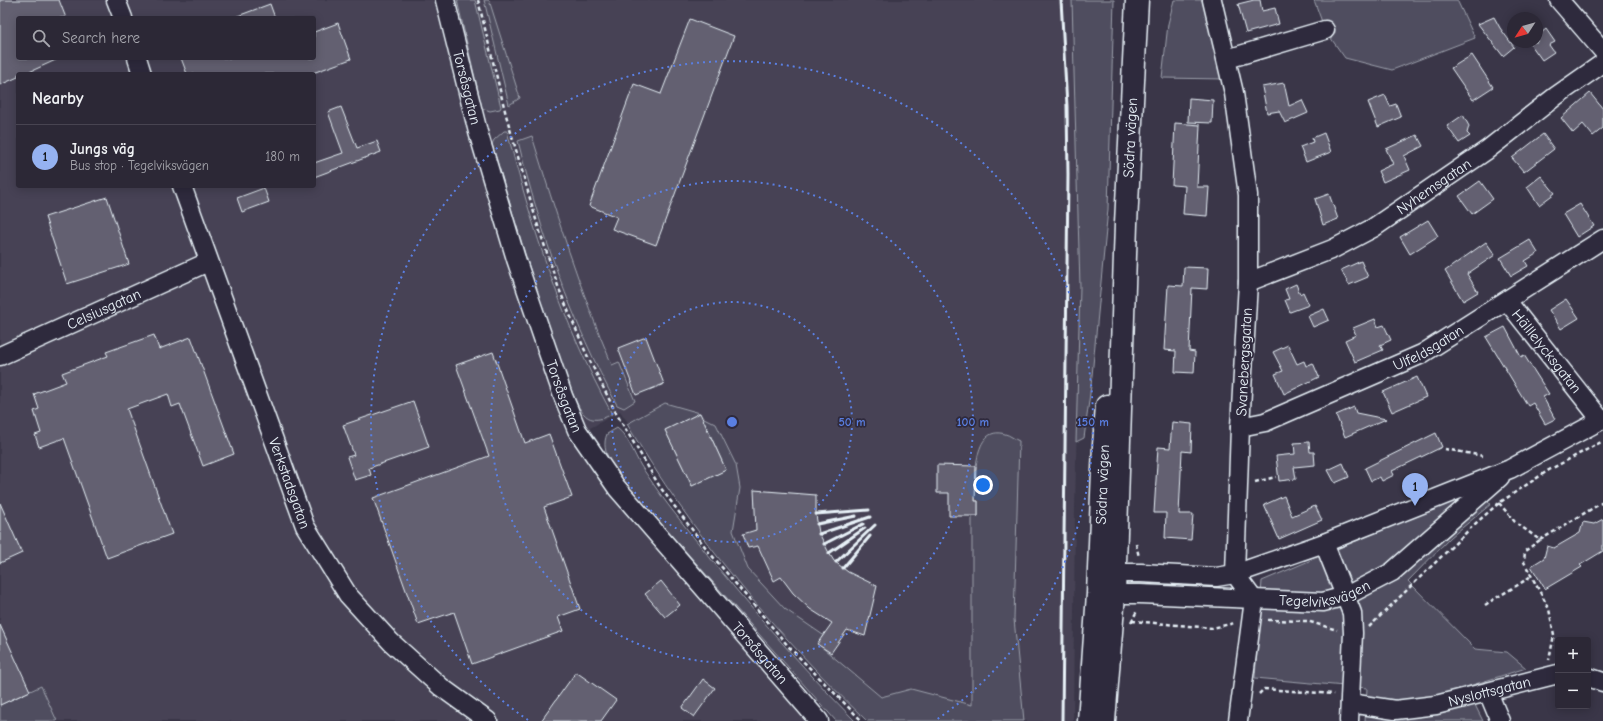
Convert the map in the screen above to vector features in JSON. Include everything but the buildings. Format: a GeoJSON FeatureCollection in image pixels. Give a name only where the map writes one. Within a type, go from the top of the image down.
{"type":"FeatureCollection","features":[{"type":"Feature","properties":{"kind":"main road","name":"Södra vägen"},"geometry":{"type":"LineString","coordinates":[[1133,0],[1134,51]]}},
{"type":"Feature","properties":{"kind":"main road","name":"Södra vägen"},"geometry":{"type":"LineString","coordinates":[[1104,721],[1106,583],[1137,0]]}},
{"type":"Feature","properties":{"kind":"main road","name":"Södra vägen"},"geometry":{"type":"LineString","coordinates":[[1089,721],[1106,583]]}},
{"type":"Feature","properties":{"kind":"street"},"geometry":{"type":"LineString","coordinates":[[116,0],[121,16]]}},
{"type":"Feature","properties":{"kind":"street","name":"Torsåsgatan"},"geometry":{"type":"LineString","coordinates":[[445,0],[478,132],[516,259],[563,396],[577,430],[617,488],[819,721]]}},
{"type":"Feature","properties":{"kind":"street","name":"Svanebergsgatan"},"geometry":{"type":"LineString","coordinates":[[1212,0],[1234,93],[1248,195],[1248,282],[1240,427],[1235,574]]}},
{"type":"Feature","properties":{"kind":"street"},"geometry":{"type":"LineString","coordinates":[[1559,0],[1603,51]]}},
{"type":"Feature","properties":{"kind":"street"},"geometry":{"type":"LineString","coordinates":[[1227,59],[1325,30]]}},
{"type":"Feature","properties":{"kind":"street"},"geometry":{"type":"LineString","coordinates":[[138,60],[141,72]]}},
{"type":"Feature","properties":{"kind":"street","name":"Nyhemsgatan"},"geometry":{"type":"LineString","coordinates":[[1248,282],[1333,250],[1373,228],[1487,150],[1556,96],[1603,63]]}},
{"type":"Feature","properties":{"kind":"street","name":"Verkstadsgatan"},"geometry":{"type":"LineString","coordinates":[[183,188],[208,262],[305,526],[348,595],[391,642],[441,687],[488,721]]}},
{"type":"Feature","properties":{"kind":"street","name":"Ulfeldsgatan"},"geometry":{"type":"LineString","coordinates":[[1240,427],[1265,422],[1422,354],[1603,239]]}},
{"type":"Feature","properties":{"kind":"street","name":"Celsiusgatan"},"geometry":{"type":"LineString","coordinates":[[0,356],[208,262]]}},
{"type":"Feature","properties":{"kind":"street","name":"Hälllelycksgatan"},"geometry":{"type":"LineString","coordinates":[[1507,301],[1602,419]]}},
{"type":"Feature","properties":{"kind":"street","name":"Tegelviksvägen"},"geometry":{"type":"LineString","coordinates":[[1106,583],[1216,577],[1235,574],[1324,543],[1510,469],[1602,419]]}},
{"type":"Feature","properties":{"kind":"street","name":"Tegelviksvägen"},"geometry":{"type":"LineString","coordinates":[[1106,583],[1254,600],[1323,602],[1346,596],[1392,572],[1510,469]]}},
{"type":"Feature","properties":{"kind":"street"},"geometry":{"type":"LineString","coordinates":[[1324,543],[1352,613],[1353,633],[1343,699],[1348,721]]}},
{"type":"Feature","properties":{"kind":"street"},"geometry":{"type":"LineString","coordinates":[[1235,574],[1254,600],[1238,721]]}},
{"type":"Feature","properties":{"kind":"street","name":"Nyslottsgatan"},"geometry":{"type":"LineString","coordinates":[[1343,699],[1395,710],[1436,705],[1552,675]]}},
{"type":"Feature","properties":{"kind":"street"},"geometry":{"type":"LineString","coordinates":[[1591,678],[1603,682]]}},
{"type":"Feature","properties":{"kind":"street"},"geometry":{"type":"LineString","coordinates":[[1488,692],[1500,721]]}},
{"type":"Feature","properties":{"kind":"path"},"geometry":{"type":"LineString","coordinates":[[478,0],[506,115],[539,231],[559,289],[586,353],[616,413],[660,487],[709,552],[789,647],[862,721]]}},
{"type":"Feature","properties":{"kind":"path"},"geometry":{"type":"LineString","coordinates":[[1445,449],[1483,456]]}},
{"type":"Feature","properties":{"kind":"path"},"geometry":{"type":"LineString","coordinates":[[1238,485],[1276,478]]}},
{"type":"Feature","properties":{"kind":"path"},"geometry":{"type":"LineString","coordinates":[[1552,675],[1554,635],[1549,609],[1524,562],[1525,551],[1540,540],[1603,502]]}},
{"type":"Feature","properties":{"kind":"path"},"geometry":{"type":"LineString","coordinates":[[1499,504],[1515,522],[1540,540]]}},
{"type":"Feature","properties":{"kind":"path"},"geometry":{"type":"LineString","coordinates":[[1485,605],[1505,592],[1510,592],[1532,575]]}},
{"type":"Feature","properties":{"kind":"path"},"geometry":{"type":"LineString","coordinates":[[1132,621],[1212,628],[1252,620]]}},
{"type":"Feature","properties":{"kind":"path"},"geometry":{"type":"LineString","coordinates":[[1256,696],[1264,689],[1343,699]]}},
{"type":"Feature","properties":{"kind":"shaded area"},"geometry":{"type":"Polygon","coordinates":[[[0,0],[1072,0],[1080,287],[1075,508],[1073,721],[876,721],[685,507],[620,411],[585,431],[733,615],[827,721],[0,721],[0,0]]]}},
{"type":"Feature","properties":{"kind":"shaded area"},"geometry":{"type":"Polygon","coordinates":[[[457,0],[475,0],[501,107],[500,109],[490,111],[482,108],[457,0]]]}},
{"type":"Feature","properties":{"kind":"shaded area"},"geometry":{"type":"Polygon","coordinates":[[[484,0],[489,0],[520,98],[509,105],[484,0]]]}},
{"type":"Feature","properties":{"kind":"shaded area"},"geometry":{"type":"Polygon","coordinates":[[[1072,0],[1114,0],[1108,209],[1091,386],[1084,438],[1076,442],[1080,287],[1072,0]]]}},
{"type":"Feature","properties":{"kind":"shaded area"},"geometry":{"type":"Polygon","coordinates":[[[1174,0],[1202,0],[1225,79],[1162,78],[1168,24],[1174,0]]]}},
{"type":"Feature","properties":{"kind":"shaded area"},"geometry":{"type":"Polygon","coordinates":[[[1314,0],[1457,0],[1475,38],[1392,70],[1345,58],[1325,30],[1314,0]]]}},
{"type":"Feature","properties":{"kind":"shaded area"},"geometry":{"type":"Polygon","coordinates":[[[504,131],[507,131],[527,204],[550,276],[578,345],[612,414],[605,417],[598,419],[590,418],[587,417],[581,410],[571,390],[551,335],[492,144],[494,140],[504,131]]]}},
{"type":"Feature","properties":{"kind":"shaded area"},"geometry":{"type":"Polygon","coordinates":[[[532,136],[589,309],[612,365],[619,362],[635,401],[624,408],[617,405],[586,342],[547,243],[536,209],[518,141],[532,136]]]}},
{"type":"Feature","properties":{"kind":"shaded area"},"geometry":{"type":"Polygon","coordinates":[[[665,403],[700,413],[665,430],[692,486],[726,470],[702,417],[716,424],[736,465],[740,488],[733,531],[748,569],[785,609],[823,635],[818,644],[881,697],[911,689],[972,705],[972,516],[978,516],[978,501],[975,501],[975,492],[978,457],[981,446],[986,438],[994,433],[1005,434],[1019,441],[1014,619],[1024,721],[867,721],[800,653],[736,580],[707,543],[652,464],[627,424],[665,403]]]}},
{"type":"Feature","properties":{"kind":"shaded area"},"geometry":{"type":"Polygon","coordinates":[[[617,428],[628,440],[641,466],[662,496],[713,562],[782,643],[855,721],[836,721],[626,484],[613,467],[605,448],[607,434],[617,428]]]}},
{"type":"Feature","properties":{"kind":"shaded area"},"geometry":{"type":"Polygon","coordinates":[[[1471,492],[1491,504],[1451,537],[1408,581],[1475,649],[1507,652],[1526,668],[1466,687],[1483,721],[1365,721],[1367,688],[1255,678],[1262,581],[1471,492]]]}},
{"type":"Feature","properties":{"kind":"shaded area"},"geometry":{"type":"Polygon","coordinates":[[[41,686],[57,721],[0,721],[0,705],[41,686]]]}},
{"type":"Feature","properties":{"kind":"railway"},"geometry":{"type":"LineString","coordinates":[[1061,0],[1067,106],[1068,175],[1062,721]]}},
{"type":"Feature","properties":{"kind":"railway"},"geometry":{"type":"LineString","coordinates":[[816,514],[869,510]]}},
{"type":"Feature","properties":{"kind":"railway"},"geometry":{"type":"LineString","coordinates":[[817,524],[856,516]]}},
{"type":"Feature","properties":{"kind":"railway"},"geometry":{"type":"LineString","coordinates":[[819,534],[870,517]]}},
{"type":"Feature","properties":{"kind":"railway"},"geometry":{"type":"LineString","coordinates":[[824,544],[863,524]]}},
{"type":"Feature","properties":{"kind":"railway"},"geometry":{"type":"LineString","coordinates":[[836,562],[875,525]]}},
{"type":"Feature","properties":{"kind":"railway"},"geometry":{"type":"LineString","coordinates":[[829,553],[865,528]]}},
{"type":"Feature","properties":{"kind":"railway"},"geometry":{"type":"LineString","coordinates":[[843,568],[870,536]]}},
{"type":"Feature","properties":{"kind":"place","name":"Jungs väg"},"geometry":{"type":"Point","coordinates":[1415,506]}}]}
